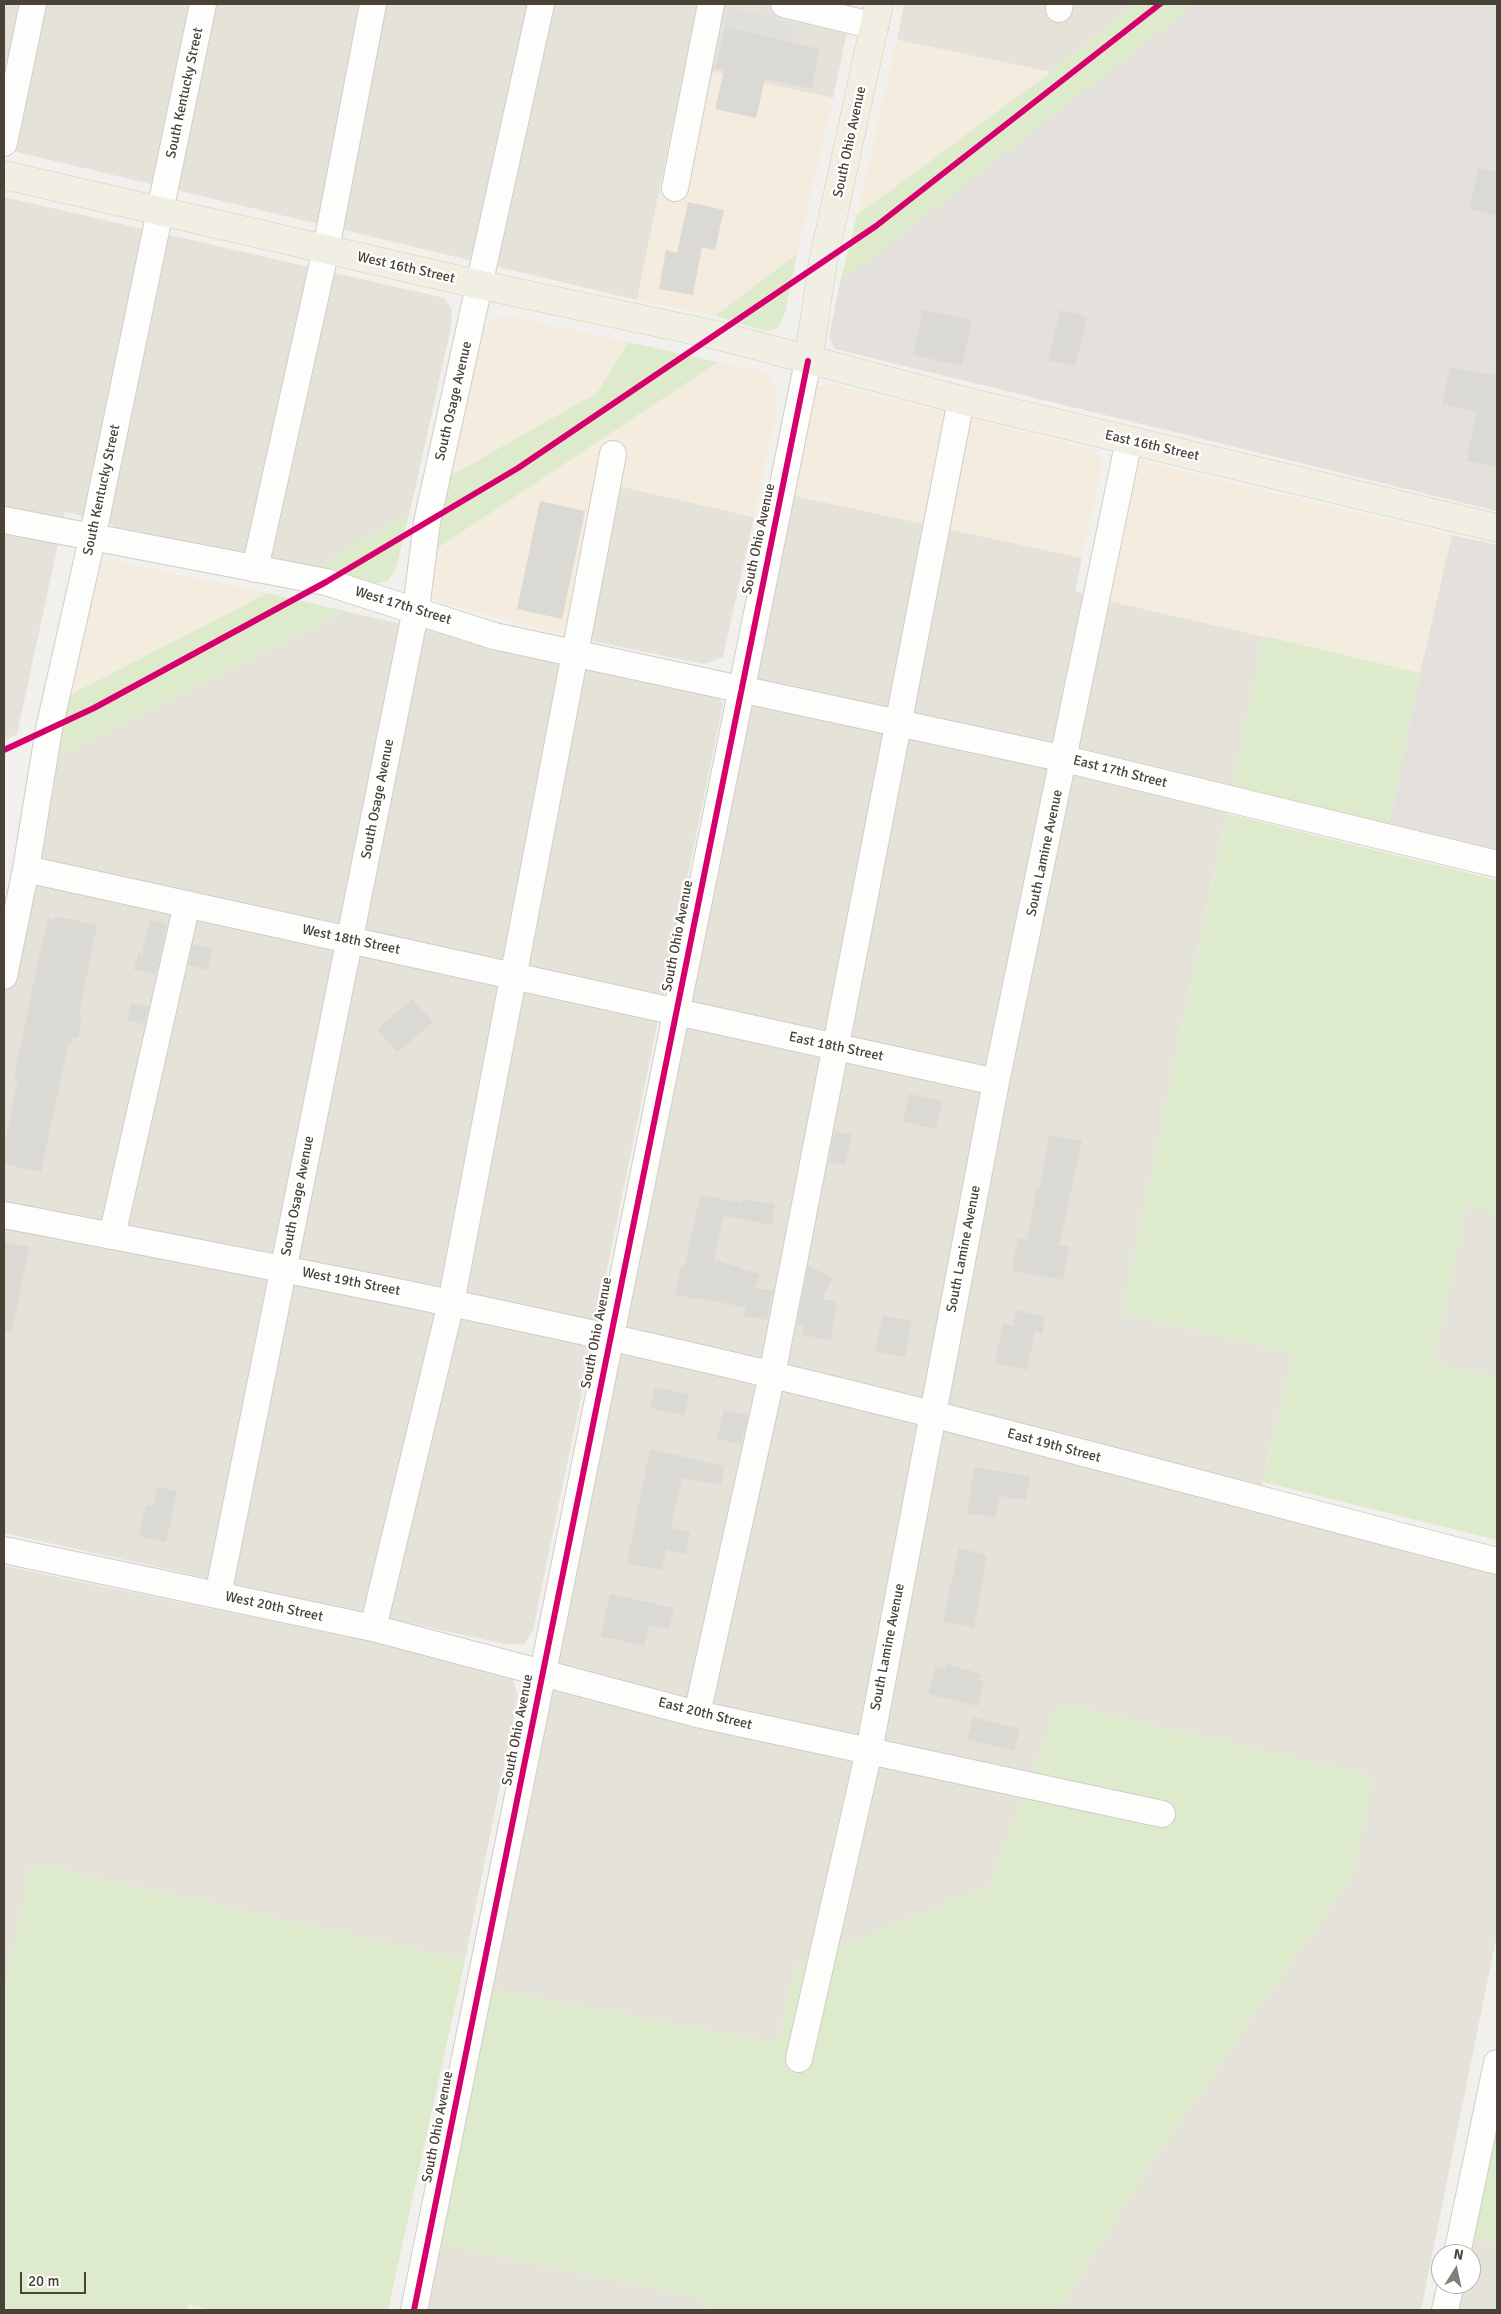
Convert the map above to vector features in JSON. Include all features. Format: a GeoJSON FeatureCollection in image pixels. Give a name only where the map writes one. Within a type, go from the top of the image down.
{"type":"FeatureCollection","features":[{"type":"Feature","properties":{"kind":"main road","name":"South Ohio Avenue"},"geometry":{"type":"LineString","coordinates":[[808,361],[823,262],[877,15]]}},
{"type":"Feature","properties":{"kind":"main road","name":"West 16th Street"},"geometry":{"type":"LineString","coordinates":[[4,175],[481,285],[716,335],[808,361]]}},
{"type":"Feature","properties":{"kind":"main road","name":"East 16th Street"},"geometry":{"type":"LineString","coordinates":[[808,361],[961,400],[1497,528]]}},
{"type":"Feature","properties":{"kind":"street"},"geometry":{"type":"LineString","coordinates":[[4,142],[32,4]]}},
{"type":"Feature","properties":{"kind":"street","name":"South Kentucky Street"},"geometry":{"type":"LineString","coordinates":[[4,976],[26,869],[49,729],[92,539],[203,4]]}},
{"type":"Feature","properties":{"kind":"street"},"geometry":{"type":"LineString","coordinates":[[255,569],[326,249],[374,4]]}},
{"type":"Feature","properties":{"kind":"street","name":"South Osage Avenue"},"geometry":{"type":"LineString","coordinates":[[218,1595],[416,609],[427,522],[481,285],[541,4]]}},
{"type":"Feature","properties":{"kind":"street"},"geometry":{"type":"LineString","coordinates":[[675,188],[711,4]]}},
{"type":"Feature","properties":{"kind":"street"},"geometry":{"type":"LineString","coordinates":[[784,4],[877,15]]}},
{"type":"Feature","properties":{"kind":"street","name":"South Ohio Avenue"},"geometry":{"type":"LineString","coordinates":[[414,2310],[609,1337],[808,361]]}},
{"type":"Feature","properties":{"kind":"street"},"geometry":{"type":"LineString","coordinates":[[696,1714],[772,1375],[961,400]]}},
{"type":"Feature","properties":{"kind":"street","name":"South Lamine Avenue"},"geometry":{"type":"LineString","coordinates":[[799,2059],[868,1751],[996,1082],[1065,759],[1129,440]]}},
{"type":"Feature","properties":{"kind":"street"},"geometry":{"type":"LineString","coordinates":[[373,1628],[451,1303],[613,454]]}},
{"type":"Feature","properties":{"kind":"street","name":"West 17th Street"},"geometry":{"type":"LineString","coordinates":[[4,520],[92,539],[326,582],[416,609],[494,636],[741,689]]}},
{"type":"Feature","properties":{"kind":"street","name":"East 17th Street"},"geometry":{"type":"LineString","coordinates":[[741,689],[1065,759],[1497,864]]}},
{"type":"Feature","properties":{"kind":"street","name":"West 18th Street"},"geometry":{"type":"LineString","coordinates":[[26,869],[676,1011]]}},
{"type":"Feature","properties":{"kind":"street"},"geometry":{"type":"LineString","coordinates":[[112,1236],[187,904]]}},
{"type":"Feature","properties":{"kind":"street","name":"East 18th Street"},"geometry":{"type":"LineString","coordinates":[[676,1011],[996,1082]]}},
{"type":"Feature","properties":{"kind":"street","name":"West 19th Street"},"geometry":{"type":"LineString","coordinates":[[4,1216],[284,1269],[609,1337]]}},
{"type":"Feature","properties":{"kind":"street","name":"East 19th Street"},"geometry":{"type":"LineString","coordinates":[[609,1337],[932,1415],[1497,1562]]}},
{"type":"Feature","properties":{"kind":"street","name":"West 20th Street"},"geometry":{"type":"LineString","coordinates":[[4,1550],[373,1628],[542,1672]]}},
{"type":"Feature","properties":{"kind":"street","name":"East 20th Street"},"geometry":{"type":"LineString","coordinates":[[542,1672],[696,1714],[1162,1814]]}},
{"type":"Feature","properties":{"kind":"street"},"geometry":{"type":"LineString","coordinates":[[1459,2244],[1497,2062]]}},
{"type":"Feature","properties":{"kind":"street"},"geometry":{"type":"LineString","coordinates":[[1445,2310],[1449,2294]]}},
{"type":"Feature","properties":{"kind":"shaded area"},"geometry":{"type":"Polygon","coordinates":[[[4,4],[853,4],[833,98],[685,66],[637,300],[4,149],[4,4]]]}},
{"type":"Feature","properties":{"kind":"shaded area"},"geometry":{"type":"Polygon","coordinates":[[[904,4],[1135,4],[1051,72],[897,40],[904,4]]]}},
{"type":"Feature","properties":{"kind":"shaded area"},"geometry":{"type":"Polygon","coordinates":[[[1196,4],[1497,4],[1497,511],[835,349],[829,337],[840,283],[1196,4]]]}},
{"type":"Feature","properties":{"kind":"shaded area"},"geometry":{"type":"Polygon","coordinates":[[[729,8],[794,23],[789,42],[725,27],[729,8]]]}},
{"type":"Feature","properties":{"kind":"shaded area"},"geometry":{"type":"Polygon","coordinates":[[[897,40],[1051,72],[857,215],[897,40]]]}},
{"type":"Feature","properties":{"kind":"shaded area"},"geometry":{"type":"Polygon","coordinates":[[[685,66],[833,98],[797,254],[715,316],[637,300],[685,66]]]}},
{"type":"Feature","properties":{"kind":"shaded area"},"geometry":{"type":"Polygon","coordinates":[[[4,197],[444,298],[452,310],[451,327],[410,511],[309,572],[123,534],[109,522],[65,512],[17,734],[4,741],[4,197]]]}},
{"type":"Feature","properties":{"kind":"shaded area"},"geometry":{"type":"Polygon","coordinates":[[[496,317],[513,317],[628,342],[597,393],[450,476],[483,329],[496,317]]]}},
{"type":"Feature","properties":{"kind":"shaded area"},"geometry":{"type":"Polygon","coordinates":[[[718,362],[767,372],[775,387],[777,409],[754,517],[610,484],[577,638],[438,602],[426,584],[433,551],[718,362]]]}},
{"type":"Feature","properties":{"kind":"shaded area"},"geometry":{"type":"Polygon","coordinates":[[[835,385],[1092,449],[1103,460],[1082,558],[786,494],[808,397],[817,386],[835,385]]]}},
{"type":"Feature","properties":{"kind":"shaded area"},"geometry":{"type":"Polygon","coordinates":[[[1143,462],[1452,535],[1420,673],[1100,599],[1129,472],[1143,462]]]}},
{"type":"Feature","properties":{"kind":"shaded area"},"geometry":{"type":"Polygon","coordinates":[[[610,484],[754,517],[723,657],[704,664],[577,638],[610,484]]]}},
{"type":"Feature","properties":{"kind":"shaded area"},"geometry":{"type":"Polygon","coordinates":[[[786,494],[1082,558],[1075,591],[1100,599],[1264,636],[1122,1313],[1293,1354],[1256,1510],[1497,1569],[1497,1934],[1434,2244],[1431,2244],[1431,2261],[1421,2310],[1060,2310],[1152,2162],[1354,1873],[1373,1776],[1059,1703],[989,1886],[795,1965],[778,2043],[477,1987],[786,494]]]}},
{"type":"Feature","properties":{"kind":"shaded area"},"geometry":{"type":"Polygon","coordinates":[[[1452,535],[1497,545],[1497,852],[1389,827],[1420,673],[1452,535]]]}},
{"type":"Feature","properties":{"kind":"shaded area"},"geometry":{"type":"Polygon","coordinates":[[[113,561],[268,593],[62,699],[100,562],[113,561]]]}},
{"type":"Feature","properties":{"kind":"shaded area"},"geometry":{"type":"Polygon","coordinates":[[[344,611],[717,694],[723,704],[533,1630],[524,1644],[504,1644],[4,1533],[4,903],[21,906],[52,761],[344,611]]]}},
{"type":"Feature","properties":{"kind":"shaded area"},"geometry":{"type":"Polygon","coordinates":[[[1467,1205],[1497,1213],[1497,1378],[1433,1363],[1467,1205]]]}},
{"type":"Feature","properties":{"kind":"shaded area"},"geometry":{"type":"Polygon","coordinates":[[[4,1566],[383,1644],[512,1675],[518,1696],[465,1960],[31,1863],[4,1992],[4,1566]]]}},
{"type":"Feature","properties":{"kind":"shaded area"},"geometry":{"type":"Polygon","coordinates":[[[1461,2237],[1497,2245],[1497,2310],[1446,2310],[1449,2294],[1481,2294],[1481,2244],[1459,2244],[1461,2237]]]}},
{"type":"Feature","properties":{"kind":"shaded area"},"geometry":{"type":"Polygon","coordinates":[[[428,2242],[706,2299],[704,2310],[415,2310],[428,2242]]]}},
{"type":"Feature","properties":{"kind":"green space"},"geometry":{"type":"Polygon","coordinates":[[[1135,4],[1196,4],[840,283],[857,215],[1051,72],[1135,4]]]}},
{"type":"Feature","properties":{"kind":"green space"},"geometry":{"type":"Polygon","coordinates":[[[797,254],[785,313],[778,328],[766,331],[715,316],[797,254]]]}},
{"type":"Feature","properties":{"kind":"green space"},"geometry":{"type":"Polygon","coordinates":[[[628,342],[718,362],[433,551],[450,476],[597,393],[628,342]]]}},
{"type":"Feature","properties":{"kind":"green space"},"geometry":{"type":"Polygon","coordinates":[[[410,511],[396,569],[388,581],[369,585],[309,572],[410,511]]]}},
{"type":"Feature","properties":{"kind":"green space"},"geometry":{"type":"Polygon","coordinates":[[[268,593],[344,611],[52,761],[62,699],[268,593]]]}},
{"type":"Feature","properties":{"kind":"green space"},"geometry":{"type":"Polygon","coordinates":[[[1264,636],[1420,673],[1389,827],[1231,793],[1264,636]]]}},
{"type":"Feature","properties":{"kind":"green space"},"geometry":{"type":"Polygon","coordinates":[[[1227,814],[1497,880],[1497,1213],[1467,1206],[1433,1363],[1497,1378],[1497,1540],[1263,1482],[1293,1354],[1122,1313],[1227,814]]]}},
{"type":"Feature","properties":{"kind":"green space"},"geometry":{"type":"Polygon","coordinates":[[[1059,1703],[1374,1776],[1354,1873],[1152,2162],[1060,2310],[704,2310],[706,2299],[428,2242],[477,1987],[778,2043],[795,1965],[989,1886],[1059,1703]]]}},
{"type":"Feature","properties":{"kind":"green space"},"geometry":{"type":"Polygon","coordinates":[[[30,1863],[465,1960],[388,2310],[214,2310],[189,2305],[187,2310],[4,2310],[4,1992],[30,1863]]]}},
{"type":"Feature","properties":{"kind":"green space"},"geometry":{"type":"Polygon","coordinates":[[[1497,2082],[1497,2245],[1461,2237],[1497,2082]]]}},
{"type":"Feature","properties":{"kind":"building"},"geometry":{"type":"Polygon","coordinates":[[[725,27],[819,49],[812,89],[765,79],[756,118],[715,109],[724,70],[715,68],[725,27]]]}},
{"type":"Feature","properties":{"kind":"building"},"geometry":{"type":"Polygon","coordinates":[[[1478,168],[1497,172],[1497,215],[1470,209],[1478,168]]]}},
{"type":"Feature","properties":{"kind":"building"},"geometry":{"type":"Polygon","coordinates":[[[688,202],[724,210],[715,250],[702,247],[693,295],[659,289],[666,250],[677,253],[688,202]]]}},
{"type":"Feature","properties":{"kind":"building"},"geometry":{"type":"Polygon","coordinates":[[[923,310],[972,320],[962,366],[913,355],[923,310]]]}},
{"type":"Feature","properties":{"kind":"building"},"geometry":{"type":"Polygon","coordinates":[[[1060,310],[1087,317],[1075,366],[1048,360],[1060,310]]]}},
{"type":"Feature","properties":{"kind":"building"},"geometry":{"type":"Polygon","coordinates":[[[1450,367],[1497,376],[1497,467],[1467,461],[1476,411],[1442,404],[1450,367]]]}},
{"type":"Feature","properties":{"kind":"building"},"geometry":{"type":"Polygon","coordinates":[[[540,501],[585,511],[562,619],[517,609],[540,501]]]}},
{"type":"Feature","properties":{"kind":"building"},"geometry":{"type":"Polygon","coordinates":[[[55,916],[97,925],[79,1014],[82,1015],[78,1038],[72,1037],[71,1045],[68,1044],[41,1172],[4,1164],[4,1147],[18,1078],[14,1078],[38,961],[48,918],[54,920],[55,916]]]}},
{"type":"Feature","properties":{"kind":"building"},"geometry":{"type":"Polygon","coordinates":[[[150,920],[167,924],[156,974],[134,970],[138,953],[142,954],[150,920]]]}},
{"type":"Feature","properties":{"kind":"building"},"geometry":{"type":"Polygon","coordinates":[[[193,944],[213,949],[207,970],[188,965],[193,944]]]}},
{"type":"Feature","properties":{"kind":"building"},"geometry":{"type":"Polygon","coordinates":[[[412,999],[433,1022],[397,1052],[377,1029],[412,999]]]}},
{"type":"Feature","properties":{"kind":"building"},"geometry":{"type":"Polygon","coordinates":[[[131,1003],[149,1006],[144,1024],[127,1021],[131,1003]]]}},
{"type":"Feature","properties":{"kind":"building"},"geometry":{"type":"Polygon","coordinates":[[[909,1094],[942,1101],[936,1129],[903,1122],[909,1094]]]}},
{"type":"Feature","properties":{"kind":"building"},"geometry":{"type":"Polygon","coordinates":[[[834,1132],[851,1134],[846,1165],[829,1162],[834,1132]]]}},
{"type":"Feature","properties":{"kind":"building"},"geometry":{"type":"Polygon","coordinates":[[[1049,1135],[1082,1141],[1059,1245],[1069,1247],[1063,1280],[1012,1271],[1018,1238],[1027,1240],[1037,1187],[1040,1188],[1049,1135]]]}},
{"type":"Feature","properties":{"kind":"building"},"geometry":{"type":"Polygon","coordinates":[[[700,1195],[742,1203],[743,1199],[775,1204],[772,1225],[723,1216],[714,1260],[760,1274],[755,1288],[773,1291],[767,1320],[744,1316],[746,1307],[675,1295],[681,1265],[685,1266],[700,1195]]]}},
{"type":"Feature","properties":{"kind":"building"},"geometry":{"type":"Polygon","coordinates":[[[4,1242],[29,1247],[12,1332],[4,1331],[4,1242]]]}},
{"type":"Feature","properties":{"kind":"building"},"geometry":{"type":"Polygon","coordinates":[[[808,1266],[833,1278],[822,1299],[837,1302],[831,1340],[802,1335],[804,1327],[797,1325],[808,1266]]]}},
{"type":"Feature","properties":{"kind":"building"},"geometry":{"type":"Polygon","coordinates":[[[1016,1310],[1045,1317],[1042,1334],[1035,1332],[1027,1370],[995,1363],[1003,1324],[1013,1326],[1016,1310]]]}},
{"type":"Feature","properties":{"kind":"building"},"geometry":{"type":"Polygon","coordinates":[[[883,1315],[912,1321],[905,1357],[875,1351],[883,1315]]]}},
{"type":"Feature","properties":{"kind":"building"},"geometry":{"type":"Polygon","coordinates":[[[655,1387],[689,1395],[685,1416],[650,1408],[655,1387]]]}},
{"type":"Feature","properties":{"kind":"building"},"geometry":{"type":"Polygon","coordinates":[[[724,1410],[748,1415],[741,1444],[717,1439],[724,1410]]]}},
{"type":"Feature","properties":{"kind":"building"},"geometry":{"type":"Polygon","coordinates":[[[650,1449],[724,1466],[721,1484],[682,1478],[671,1528],[690,1532],[685,1554],[666,1549],[662,1570],[627,1563],[650,1449]]]}},
{"type":"Feature","properties":{"kind":"building"},"geometry":{"type":"Polygon","coordinates":[[[974,1467],[1030,1476],[1026,1500],[1000,1496],[996,1518],[967,1513],[974,1467]]]}},
{"type":"Feature","properties":{"kind":"building"},"geometry":{"type":"Polygon","coordinates":[[[157,1487],[177,1491],[166,1542],[139,1536],[146,1505],[153,1506],[157,1487]]]}},
{"type":"Feature","properties":{"kind":"building"},"geometry":{"type":"Polygon","coordinates":[[[959,1548],[987,1555],[974,1628],[943,1621],[959,1548]]]}},
{"type":"Feature","properties":{"kind":"building"},"geometry":{"type":"Polygon","coordinates":[[[610,1594],[674,1608],[669,1629],[649,1625],[644,1646],[601,1636],[610,1594]]]}},
{"type":"Feature","properties":{"kind":"building"},"geometry":{"type":"Polygon","coordinates":[[[947,1664],[981,1674],[979,1680],[984,1682],[978,1706],[928,1694],[936,1666],[946,1669],[947,1664]]]}},
{"type":"Feature","properties":{"kind":"building"},"geometry":{"type":"Polygon","coordinates":[[[973,1717],[1020,1729],[1014,1751],[967,1739],[973,1717]]]}},
{"type":"Feature","properties":{"kind":"cycle path"},"geometry":{"type":"LineString","coordinates":[[4,750],[94,708],[326,582],[518,468],[876,226],[1160,4]]}},
{"type":"Feature","properties":{"kind":"cycle path"},"geometry":{"type":"LineString","coordinates":[[414,2310],[808,361]]}}]}
